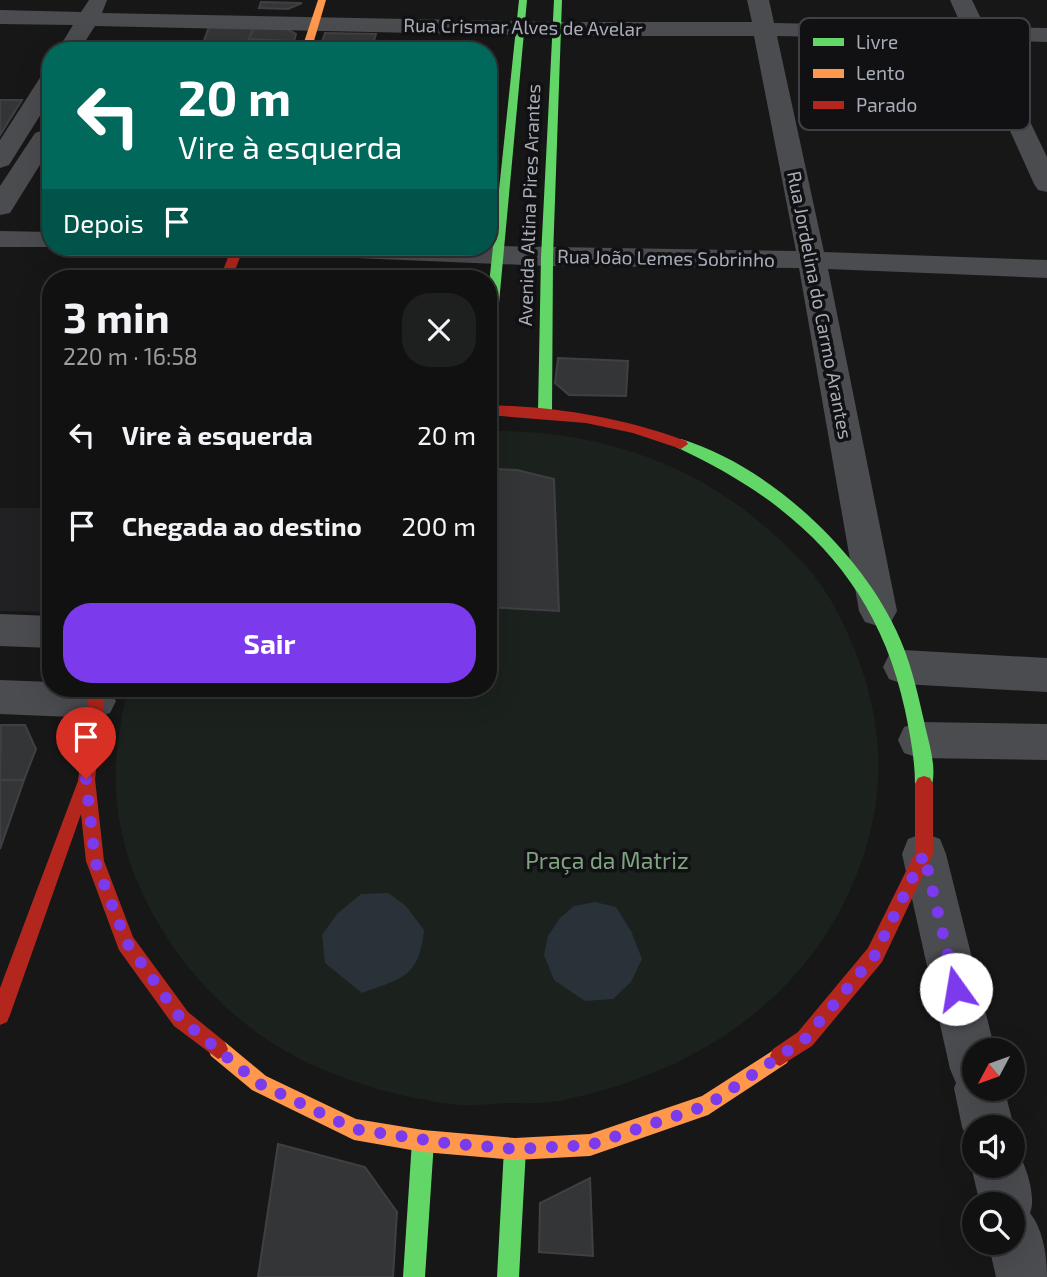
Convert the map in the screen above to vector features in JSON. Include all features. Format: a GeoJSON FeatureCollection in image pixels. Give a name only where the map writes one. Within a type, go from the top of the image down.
{"type":"FeatureCollection","features":[{"type":"Feature","properties":{"kind":"main road"},"geometry":{"type":"LineString","coordinates":[[309,42],[322,0]]}},
{"type":"Feature","properties":{"kind":"main road","name":"Avenida Altina Pires Arantes"},"geometry":{"type":"LineString","coordinates":[[523,0],[520,28],[547,257],[545,411]]}},
{"type":"Feature","properties":{"kind":"main road","name":"Avenida Altina Pires Arantes"},"geometry":{"type":"LineString","coordinates":[[497,274],[499,256],[557,29],[558,0]]}},
{"type":"Feature","properties":{"kind":"main road"},"geometry":{"type":"LineString","coordinates":[[86,779],[95,861],[127,943],[181,1019],[258,1083],[354,1129],[423,1141],[515,1149],[590,1145],[708,1105],[805,1039],[875,955],[924,854],[924,772],[919,740],[903,667],[878,611],[845,562],[804,519],[758,484],[709,455],[656,434],[601,419],[545,411],[497,410]]}},
{"type":"Feature","properties":{"kind":"main road"},"geometry":{"type":"LineString","coordinates":[[0,1015],[86,779],[98,697]]}},
{"type":"Feature","properties":{"kind":"main road"},"geometry":{"type":"LineString","coordinates":[[414,1277],[423,1141]]}},
{"type":"Feature","properties":{"kind":"main road"},"geometry":{"type":"LineString","coordinates":[[508,1277],[515,1149]]}},
{"type":"Feature","properties":{"kind":"street"},"geometry":{"type":"LineString","coordinates":[[73,42],[99,0]]}},
{"type":"Feature","properties":{"kind":"street"},"geometry":{"type":"LineString","coordinates":[[105,41],[129,0]]}},
{"type":"Feature","properties":{"kind":"street","name":"Rua Jordelina do Carmo Arantes"},"geometry":{"type":"LineString","coordinates":[[758,0],[812,260],[878,611]]}},
{"type":"Feature","properties":{"kind":"street"},"geometry":{"type":"LineString","coordinates":[[961,0],[970,18]]}},
{"type":"Feature","properties":{"kind":"street","name":"Rua Crismar Alves de Avelar"},"geometry":{"type":"LineString","coordinates":[[0,17],[557,29],[799,30]]}},
{"type":"Feature","properties":{"kind":"street"},"geometry":{"type":"LineString","coordinates":[[0,160],[39,117]]}},
{"type":"Feature","properties":{"kind":"street"},"geometry":{"type":"LineString","coordinates":[[1022,130],[1047,184]]}},
{"type":"Feature","properties":{"kind":"street"},"geometry":{"type":"LineString","coordinates":[[0,207],[42,141]]}},
{"type":"Feature","properties":{"kind":"street"},"geometry":{"type":"LineString","coordinates":[[0,239],[42,240]]}},
{"type":"Feature","properties":{"kind":"street","name":"Rua João Lemes Sobrinho"},"geometry":{"type":"LineString","coordinates":[[499,256],[812,260],[1047,269]]}},
{"type":"Feature","properties":{"kind":"street"},"geometry":{"type":"LineString","coordinates":[[0,630],[42,632]]}},
{"type":"Feature","properties":{"kind":"street"},"geometry":{"type":"LineString","coordinates":[[903,667],[1047,675]]}},
{"type":"Feature","properties":{"kind":"street"},"geometry":{"type":"LineString","coordinates":[[0,697],[42,696]]}},
{"type":"Feature","properties":{"kind":"street"},"geometry":{"type":"LineString","coordinates":[[919,740],[1047,742]]}},
{"type":"Feature","properties":{"kind":"street"},"geometry":{"type":"LineString","coordinates":[[924,854],[968,1038]]}},
{"type":"Feature","properties":{"kind":"street"},"geometry":{"type":"LineString","coordinates":[[1018,1255],[1024,1277]]}},
{"type":"Feature","properties":{"kind":"shaded area"},"geometry":{"type":"Polygon","coordinates":[[[0,508],[42,508],[42,612],[0,611],[0,508]]]}},
{"type":"Feature","properties":{"kind":"shaded area"},"geometry":{"type":"Polygon","coordinates":[[[388,893],[406,906],[424,930],[422,946],[413,967],[406,974],[362,993],[325,963],[322,935],[337,914],[361,894],[388,893]]]}},
{"type":"Feature","properties":{"kind":"shaded area"},"geometry":{"type":"Polygon","coordinates":[[[595,902],[616,907],[631,931],[642,959],[631,982],[613,999],[585,1001],[554,980],[544,955],[548,936],[560,918],[574,906],[595,902]]]}},
{"type":"Feature","properties":{"kind":"green space","name":"Praça da Matriz"},"geometry":{"type":"Polygon","coordinates":[[[497,431],[526,432],[602,443],[673,468],[707,485],[739,506],[778,538],[820,584],[850,639],[864,674],[873,709],[878,744],[878,780],[874,815],[865,851],[851,888],[828,931],[801,968],[769,1002],[732,1030],[693,1054],[606,1090],[553,1102],[466,1105],[394,1093],[350,1080],[309,1063],[257,1033],[227,1008],[199,979],[174,948],[153,914],[136,878],[124,841],[117,803],[116,759],[126,697],[497,697],[497,431]]]}},
{"type":"Feature","properties":{"kind":"building"},"geometry":{"type":"Polygon","coordinates":[[[261,2],[302,3],[288,9],[259,8],[261,2]]]}},
{"type":"Feature","properties":{"kind":"building"},"geometry":{"type":"Polygon","coordinates":[[[209,27],[254,27],[248,42],[203,42],[209,27]]]}},
{"type":"Feature","properties":{"kind":"building"},"geometry":{"type":"Polygon","coordinates":[[[254,27],[285,28],[296,34],[294,41],[249,39],[254,27]]]}},
{"type":"Feature","properties":{"kind":"building"},"geometry":{"type":"Polygon","coordinates":[[[325,33],[376,34],[374,42],[322,42],[325,33]]]}},
{"type":"Feature","properties":{"kind":"building"},"geometry":{"type":"Polygon","coordinates":[[[0,100],[22,100],[0,135],[0,100]]]}},
{"type":"Feature","properties":{"kind":"building"},"geometry":{"type":"Polygon","coordinates":[[[558,358],[628,361],[626,396],[569,395],[555,383],[558,358]]]}},
{"type":"Feature","properties":{"kind":"building"},"geometry":{"type":"Polygon","coordinates":[[[497,469],[517,470],[554,479],[559,611],[497,608],[497,469]]]}},
{"type":"Feature","properties":{"kind":"building"},"geometry":{"type":"Polygon","coordinates":[[[1,725],[25,725],[36,749],[24,780],[0,780],[1,725]]]}},
{"type":"Feature","properties":{"kind":"building"},"geometry":{"type":"Polygon","coordinates":[[[0,780],[24,780],[0,849],[0,780]]]}},
{"type":"Feature","properties":{"kind":"building"},"geometry":{"type":"Polygon","coordinates":[[[278,1144],[365,1167],[397,1212],[393,1277],[258,1277],[278,1144]]]}},
{"type":"Feature","properties":{"kind":"building"},"geometry":{"type":"Polygon","coordinates":[[[590,1178],[593,1256],[539,1252],[540,1203],[590,1178]]]}},
{"type":"Feature","properties":{"kind":"traffic: fast"},"geometry":{"type":"LineString","coordinates":[[497,270],[523,0]]}},
{"type":"Feature","properties":{"kind":"traffic: fast"},"geometry":{"type":"LineString","coordinates":[[545,411],[547,257],[558,0]]}},
{"type":"Feature","properties":{"kind":"traffic: fast"},"geometry":{"type":"LineString","coordinates":[[681,444],[717,460],[786,505],[817,532],[845,563],[869,596],[889,631],[904,674],[920,747],[924,784]]}},
{"type":"Feature","properties":{"kind":"traffic: fast"},"geometry":{"type":"LineString","coordinates":[[414,1277],[423,1141]]}},
{"type":"Feature","properties":{"kind":"traffic: fast"},"geometry":{"type":"LineString","coordinates":[[508,1277],[515,1149]]}},
{"type":"Feature","properties":{"kind":"traffic: slow"},"geometry":{"type":"LineString","coordinates":[[309,42],[322,0]]}},
{"type":"Feature","properties":{"kind":"traffic: slow"},"geometry":{"type":"LineString","coordinates":[[218,1049],[259,1083],[354,1129],[423,1141],[515,1149],[590,1145],[708,1105],[780,1056]]}},
{"type":"Feature","properties":{"kind":"traffic: jam"},"geometry":{"type":"LineString","coordinates":[[229,270],[235,256]]}},
{"type":"Feature","properties":{"kind":"traffic: jam"},"geometry":{"type":"LineString","coordinates":[[497,410],[586,418],[634,428],[681,444]]}},
{"type":"Feature","properties":{"kind":"traffic: jam"},"geometry":{"type":"LineString","coordinates":[[98,697],[86,779],[95,861],[126,943],[181,1019],[218,1049]]}},
{"type":"Feature","properties":{"kind":"traffic: jam"},"geometry":{"type":"LineString","coordinates":[[780,1056],[805,1039],[875,955],[924,854],[924,784]]}},
{"type":"Feature","properties":{"kind":"traffic: jam"},"geometry":{"type":"LineString","coordinates":[[0,1015],[82,787]]}},
{"type":"Feature","properties":{"kind":"route"},"geometry":{"type":"LineString","coordinates":[[86,779],[95,861],[127,943],[181,1019],[258,1083],[354,1129],[423,1141],[515,1149],[590,1145],[708,1105],[805,1039],[875,955],[924,854],[956,989]]}}]}
